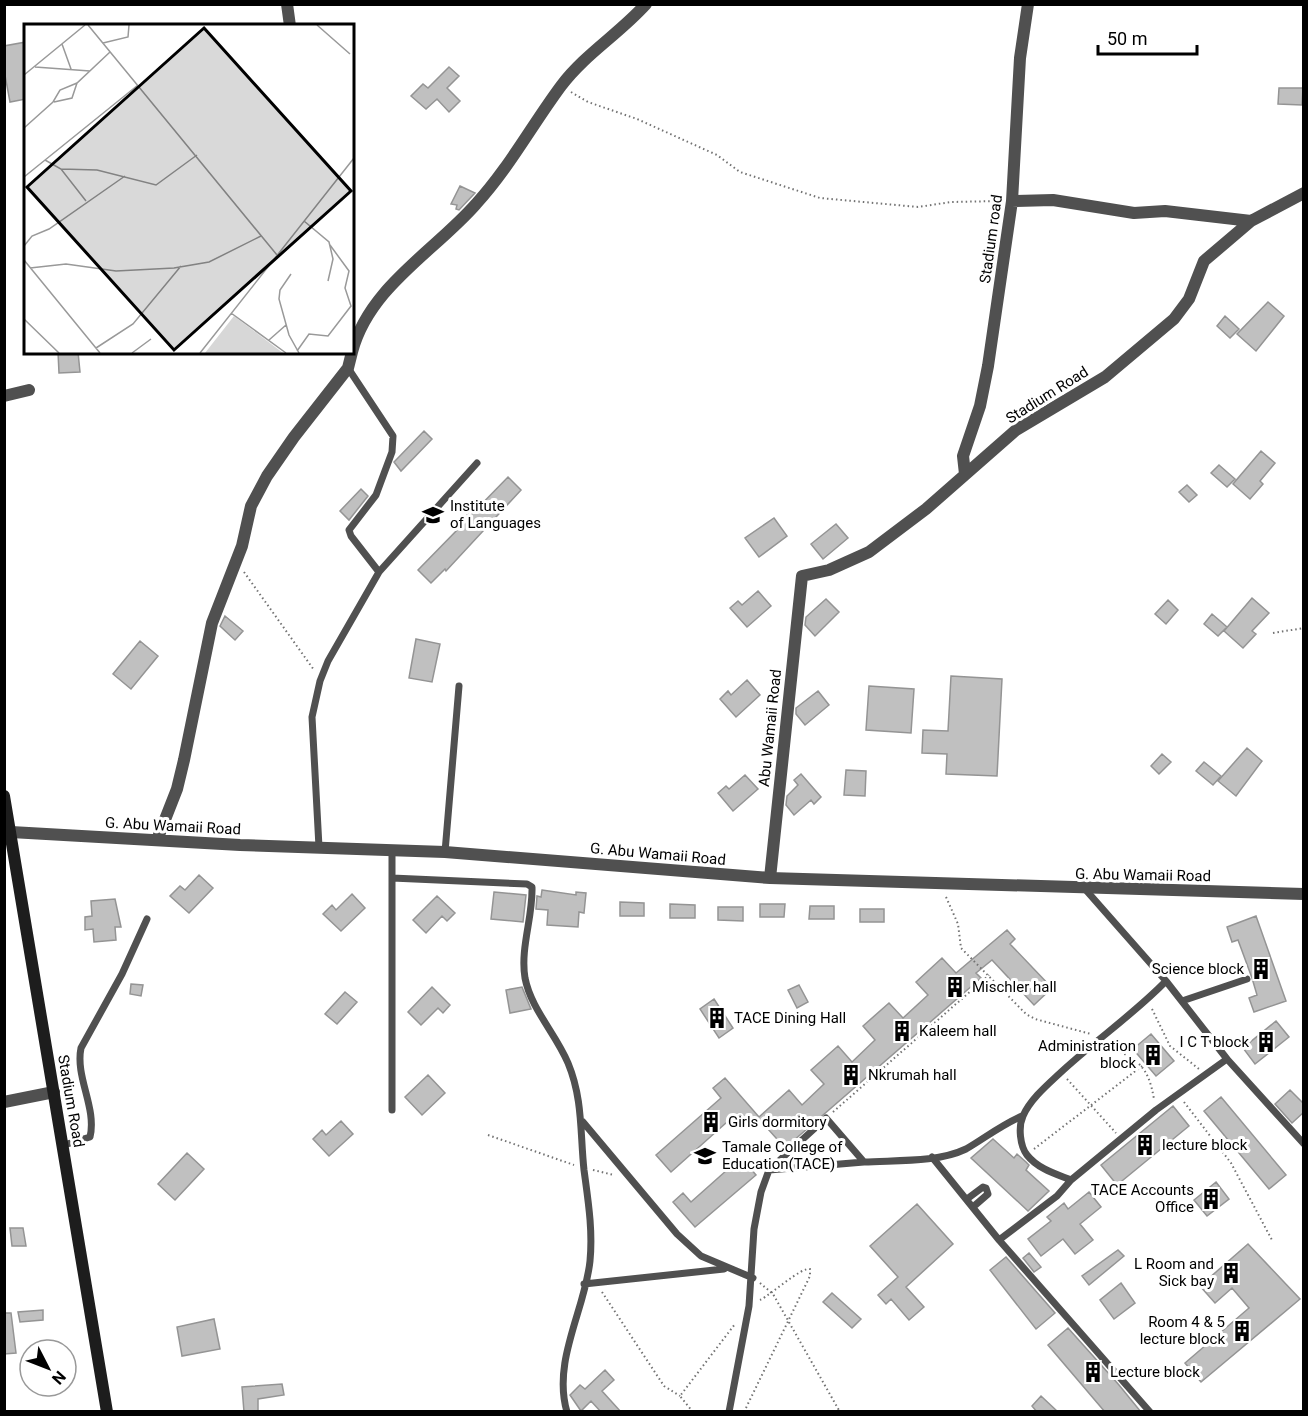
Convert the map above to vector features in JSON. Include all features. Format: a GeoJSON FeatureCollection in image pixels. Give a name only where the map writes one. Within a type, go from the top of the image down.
{"type":"FeatureCollection","features":[{"type":"Feature","properties":{"kind":"main road","name":"Stadium Road"},"geometry":{"type":"LineString","coordinates":[[4,796],[107,1412]]}},
{"type":"Feature","properties":{"kind":"street"},"geometry":{"type":"LineString","coordinates":[[287,4],[290,24]]}},
{"type":"Feature","properties":{"kind":"street"},"geometry":{"type":"LineString","coordinates":[[354,347],[364,323],[378,303],[413,263],[464,217],[487,192],[561,86],[583,60],[646,4]]}},
{"type":"Feature","properties":{"kind":"street","name":"Stadium road"},"geometry":{"type":"LineString","coordinates":[[966,474],[965,446],[980,406],[988,366],[1012,201],[1020,58],[1028,4]]}},
{"type":"Feature","properties":{"kind":"street","name":"Stadium Road"},"geometry":{"type":"LineString","coordinates":[[800,581],[808,572],[829,570],[869,552],[926,509],[1016,430],[1105,377],[1174,319],[1189,299],[1204,261],[1251,221],[1304,192]]}},
{"type":"Feature","properties":{"kind":"street"},"geometry":{"type":"LineString","coordinates":[[1012,201],[1053,200],[1134,213],[1165,211],[1251,221]]}},
{"type":"Feature","properties":{"kind":"street"},"geometry":{"type":"LineString","coordinates":[[344,354],[348,368]]}},
{"type":"Feature","properties":{"kind":"street"},"geometry":{"type":"LineString","coordinates":[[157,840],[177,789],[212,623],[242,546],[251,506],[278,460],[348,368],[352,354]]}},
{"type":"Feature","properties":{"kind":"street"},"geometry":{"type":"LineString","coordinates":[[4,396],[29,390]]}},
{"type":"Feature","properties":{"kind":"street","name":"Abu Wamaii Road"},"geometry":{"type":"LineString","coordinates":[[770,878],[800,581]]}},
{"type":"Feature","properties":{"kind":"street","name":"G. Abu Wamaii Road"},"geometry":{"type":"LineString","coordinates":[[11,832],[445,852],[770,878],[942,885],[1304,894]]}},
{"type":"Feature","properties":{"kind":"street"},"geometry":{"type":"LineString","coordinates":[[4,1102],[54,1092]]}},
{"type":"Feature","properties":{"kind":"lane"},"geometry":{"type":"LineString","coordinates":[[348,368],[393,436],[392,452],[376,495],[349,530],[351,536],[379,572]]}},
{"type":"Feature","properties":{"kind":"lane"},"geometry":{"type":"LineString","coordinates":[[319,847],[312,717],[320,681],[332,654],[379,572],[477,463]]}},
{"type":"Feature","properties":{"kind":"lane"},"geometry":{"type":"LineString","coordinates":[[445,852],[459,686]]}},
{"type":"Feature","properties":{"kind":"lane"},"geometry":{"type":"LineString","coordinates":[[392,850],[392,1110]]}},
{"type":"Feature","properties":{"kind":"lane"},"geometry":{"type":"LineString","coordinates":[[392,878],[488,881],[527,884],[531,887],[524,959],[525,977],[536,1006],[567,1062],[580,1103],[583,1122],[584,1168],[591,1220],[590,1262],[571,1334],[563,1390],[567,1412]]}},
{"type":"Feature","properties":{"kind":"lane"},"geometry":{"type":"LineString","coordinates":[[1085,889],[1166,981],[1227,1059],[1304,1144]]}},
{"type":"Feature","properties":{"kind":"lane"},"geometry":{"type":"LineString","coordinates":[[64,1145],[90,1137],[91,1124],[80,1060],[81,1048],[112,994],[147,919]]}},
{"type":"Feature","properties":{"kind":"lane"},"geometry":{"type":"LineString","coordinates":[[1182,1001],[1248,979]]}},
{"type":"Feature","properties":{"kind":"lane"},"geometry":{"type":"LineString","coordinates":[[769,1170],[932,1157],[964,1149],[1000,1125],[1022,1116],[1045,1087],[1097,1038],[1148,1000],[1166,981]]}},
{"type":"Feature","properties":{"kind":"lane"},"geometry":{"type":"LineString","coordinates":[[999,1240],[1057,1196],[1071,1180],[1156,1110],[1227,1059]]}},
{"type":"Feature","properties":{"kind":"lane"},"geometry":{"type":"LineString","coordinates":[[1022,1116],[1020,1136],[1027,1155],[1042,1168],[1071,1180]]}},
{"type":"Feature","properties":{"kind":"lane"},"geometry":{"type":"LineString","coordinates":[[729,1412],[753,1278],[754,1229],[769,1170],[826,1118],[864,1162]]}},
{"type":"Feature","properties":{"kind":"lane"},"geometry":{"type":"LineString","coordinates":[[583,1122],[677,1234],[701,1256],[727,1269],[753,1278]]}},
{"type":"Feature","properties":{"kind":"lane"},"geometry":{"type":"LineString","coordinates":[[932,1157],[999,1240],[1150,1412]]}},
{"type":"Feature","properties":{"kind":"lane"},"geometry":{"type":"LineString","coordinates":[[967,1199],[983,1187],[986,1188],[988,1194],[974,1207]]}},
{"type":"Feature","properties":{"kind":"lane"},"geometry":{"type":"LineString","coordinates":[[584,1284],[727,1269]]}},
{"type":"Feature","properties":{"kind":"path"},"geometry":{"type":"LineString","coordinates":[[561,86],[588,102],[637,119],[717,155],[740,172],[820,198],[918,207],[951,202],[1012,201]]}},
{"type":"Feature","properties":{"kind":"path"},"geometry":{"type":"LineString","coordinates":[[242,569],[300,648],[320,681]]}},
{"type":"Feature","properties":{"kind":"path"},"geometry":{"type":"LineString","coordinates":[[1273,633],[1304,628]]}},
{"type":"Feature","properties":{"kind":"path"},"geometry":{"type":"LineString","coordinates":[[942,885],[949,909],[958,924],[961,948],[1029,1017],[1097,1038],[1135,1059],[1150,1080],[1156,1110]]}},
{"type":"Feature","properties":{"kind":"path"},"geometry":{"type":"LineString","coordinates":[[826,1118],[989,975]]}},
{"type":"Feature","properties":{"kind":"path"},"geometry":{"type":"LineString","coordinates":[[1148,1000],[1170,1046],[1206,1074]]}},
{"type":"Feature","properties":{"kind":"path"},"geometry":{"type":"LineString","coordinates":[[1027,1155],[1142,1066]]}},
{"type":"Feature","properties":{"kind":"path"},"geometry":{"type":"LineString","coordinates":[[1061,1072],[1121,1139]]}},
{"type":"Feature","properties":{"kind":"path"},"geometry":{"type":"LineString","coordinates":[[1178,1095],[1231,1163],[1273,1242]]}},
{"type":"Feature","properties":{"kind":"path"},"geometry":{"type":"LineString","coordinates":[[488,1135],[584,1168],[628,1178]]}},
{"type":"Feature","properties":{"kind":"path"},"geometry":{"type":"LineString","coordinates":[[753,1278],[773,1294],[840,1412]]}},
{"type":"Feature","properties":{"kind":"path"},"geometry":{"type":"LineString","coordinates":[[596,1282],[664,1386],[680,1396]]}},
{"type":"Feature","properties":{"kind":"building"},"geometry":{"type":"Polygon","coordinates":[[[24,42],[24,99],[10,102],[4,70],[4,46],[24,42]]]}},
{"type":"Feature","properties":{"kind":"building"},"geometry":{"type":"Polygon","coordinates":[[[449,67],[459,76],[447,88],[460,101],[449,112],[437,99],[426,109],[411,96],[423,84],[428,88],[449,67]]]}},
{"type":"Feature","properties":{"kind":"building"},"geometry":{"type":"Polygon","coordinates":[[[1279,88],[1303,88],[1302,105],[1278,104],[1279,88]]]}},
{"type":"Feature","properties":{"kind":"building"},"geometry":{"type":"Polygon","coordinates":[[[460,186],[475,193],[459,210],[456,209],[457,205],[451,204],[460,186]]]}},
{"type":"Feature","properties":{"kind":"building"},"geometry":{"type":"Polygon","coordinates":[[[1268,302],[1284,316],[1256,351],[1237,334],[1268,302]]]}},
{"type":"Feature","properties":{"kind":"building"},"geometry":{"type":"Polygon","coordinates":[[[1225,316],[1239,329],[1230,338],[1217,326],[1225,316]]]}},
{"type":"Feature","properties":{"kind":"building"},"geometry":{"type":"Polygon","coordinates":[[[58,354],[78,354],[80,372],[59,373],[58,354]]]}},
{"type":"Feature","properties":{"kind":"building"},"geometry":{"type":"Polygon","coordinates":[[[424,431],[432,439],[401,471],[394,462],[424,431]]]}},
{"type":"Feature","properties":{"kind":"building"},"geometry":{"type":"Polygon","coordinates":[[[1261,451],[1275,463],[1260,481],[1263,484],[1250,499],[1233,484],[1261,451]]]}},
{"type":"Feature","properties":{"kind":"building"},"geometry":{"type":"Polygon","coordinates":[[[1219,465],[1235,479],[1227,487],[1211,473],[1219,465]]]}},
{"type":"Feature","properties":{"kind":"building"},"geometry":{"type":"Polygon","coordinates":[[[508,477],[521,490],[446,571],[445,569],[431,583],[418,570],[459,528],[456,526],[468,514],[470,516],[508,477]]]}},
{"type":"Feature","properties":{"kind":"building"},"geometry":{"type":"Polygon","coordinates":[[[1187,485],[1197,495],[1189,502],[1179,492],[1187,485]]]}},
{"type":"Feature","properties":{"kind":"building"},"geometry":{"type":"Polygon","coordinates":[[[361,489],[368,496],[349,520],[340,511],[361,489]]]}},
{"type":"Feature","properties":{"kind":"building"},"geometry":{"type":"Polygon","coordinates":[[[774,518],[787,536],[759,557],[745,538],[774,518]]]}},
{"type":"Feature","properties":{"kind":"building"},"geometry":{"type":"Polygon","coordinates":[[[836,524],[848,538],[823,559],[811,544],[836,524]]]}},
{"type":"Feature","properties":{"kind":"building"},"geometry":{"type":"Polygon","coordinates":[[[758,591],[771,606],[747,627],[730,608],[738,601],[742,605],[758,591]]]}},
{"type":"Feature","properties":{"kind":"building"},"geometry":{"type":"Polygon","coordinates":[[[1252,598],[1269,613],[1252,631],[1256,634],[1243,648],[1224,631],[1252,598]]]}},
{"type":"Feature","properties":{"kind":"building"},"geometry":{"type":"Polygon","coordinates":[[[826,599],[839,612],[815,636],[805,625],[806,617],[826,599]]]}},
{"type":"Feature","properties":{"kind":"building"},"geometry":{"type":"Polygon","coordinates":[[[1168,600],[1178,610],[1166,624],[1155,614],[1168,600]]]}},
{"type":"Feature","properties":{"kind":"building"},"geometry":{"type":"Polygon","coordinates":[[[1212,614],[1227,627],[1218,636],[1204,624],[1212,614]]]}},
{"type":"Feature","properties":{"kind":"building"},"geometry":{"type":"Polygon","coordinates":[[[225,616],[243,631],[235,640],[220,626],[225,616]]]}},
{"type":"Feature","properties":{"kind":"building"},"geometry":{"type":"Polygon","coordinates":[[[416,639],[440,644],[432,682],[409,678],[416,639]]]}},
{"type":"Feature","properties":{"kind":"building"},"geometry":{"type":"Polygon","coordinates":[[[140,641],[158,656],[131,689],[113,674],[140,641]]]}},
{"type":"Feature","properties":{"kind":"building"},"geometry":{"type":"Polygon","coordinates":[[[951,676],[1002,679],[997,776],[946,774],[947,754],[922,753],[923,730],[948,731],[951,676]]]}},
{"type":"Feature","properties":{"kind":"building"},"geometry":{"type":"Polygon","coordinates":[[[747,680],[760,695],[736,717],[720,699],[728,691],[731,695],[747,680]]]}},
{"type":"Feature","properties":{"kind":"building"},"geometry":{"type":"Polygon","coordinates":[[[869,686],[914,689],[911,733],[866,730],[869,686]]]}},
{"type":"Feature","properties":{"kind":"building"},"geometry":{"type":"Polygon","coordinates":[[[818,691],[829,705],[805,725],[796,714],[796,708],[818,691]]]}},
{"type":"Feature","properties":{"kind":"building"},"geometry":{"type":"Polygon","coordinates":[[[1247,748],[1262,761],[1236,796],[1218,781],[1247,748]]]}},
{"type":"Feature","properties":{"kind":"building"},"geometry":{"type":"Polygon","coordinates":[[[1162,754],[1171,762],[1159,774],[1151,766],[1162,754]]]}},
{"type":"Feature","properties":{"kind":"building"},"geometry":{"type":"Polygon","coordinates":[[[1204,762],[1221,776],[1213,785],[1196,771],[1204,762]]]}},
{"type":"Feature","properties":{"kind":"building"},"geometry":{"type":"Polygon","coordinates":[[[846,770],[866,771],[865,796],[844,795],[846,770]]]}},
{"type":"Feature","properties":{"kind":"building"},"geometry":{"type":"Polygon","coordinates":[[[801,774],[821,797],[814,804],[811,800],[794,815],[786,805],[787,796],[798,785],[794,780],[801,774]]]}},
{"type":"Feature","properties":{"kind":"building"},"geometry":{"type":"Polygon","coordinates":[[[745,775],[758,789],[733,811],[718,793],[726,786],[729,789],[745,775]]]}},
{"type":"Feature","properties":{"kind":"building"},"geometry":{"type":"Polygon","coordinates":[[[199,875],[213,888],[189,913],[170,896],[180,886],[185,890],[199,875]]]}},
{"type":"Feature","properties":{"kind":"building"},"geometry":{"type":"Polygon","coordinates":[[[542,890],[576,895],[576,892],[586,893],[584,913],[579,912],[578,927],[547,925],[548,910],[536,909],[537,896],[541,897],[542,890]]]}},
{"type":"Feature","properties":{"kind":"building"},"geometry":{"type":"Polygon","coordinates":[[[494,892],[526,895],[523,922],[491,919],[494,892]]]}},
{"type":"Feature","properties":{"kind":"building"},"geometry":{"type":"Polygon","coordinates":[[[352,894],[365,908],[341,931],[323,914],[332,905],[336,910],[352,894]]]}},
{"type":"Feature","properties":{"kind":"building"},"geometry":{"type":"Polygon","coordinates":[[[437,896],[455,913],[447,921],[442,916],[426,933],[413,920],[437,896]]]}},
{"type":"Feature","properties":{"kind":"building"},"geometry":{"type":"Polygon","coordinates":[[[115,899],[121,927],[115,927],[116,940],[94,942],[93,929],[85,930],[85,917],[92,916],[91,901],[115,899]]]}},
{"type":"Feature","properties":{"kind":"building"},"geometry":{"type":"Polygon","coordinates":[[[620,902],[644,903],[644,916],[620,916],[620,902]]]}},
{"type":"Feature","properties":{"kind":"building"},"geometry":{"type":"Polygon","coordinates":[[[670,904],[695,905],[695,918],[670,918],[670,904]]]}},
{"type":"Feature","properties":{"kind":"building"},"geometry":{"type":"Polygon","coordinates":[[[760,904],[785,904],[784,917],[760,917],[760,904]]]}},
{"type":"Feature","properties":{"kind":"building"},"geometry":{"type":"Polygon","coordinates":[[[810,906],[834,906],[834,919],[809,919],[810,906]]]}},
{"type":"Feature","properties":{"kind":"building"},"geometry":{"type":"Polygon","coordinates":[[[718,907],[743,907],[743,921],[718,920],[718,907]]]}},
{"type":"Feature","properties":{"kind":"building"},"geometry":{"type":"Polygon","coordinates":[[[860,909],[884,909],[884,922],[860,922],[860,909]]]}},
{"type":"Feature","properties":{"kind":"building","name":"Science block"},"geometry":{"type":"Polygon","coordinates":[[[1256,916],[1286,1001],[1254,1012],[1249,998],[1257,995],[1252,978],[1238,940],[1232,942],[1227,927],[1256,916]]]}},
{"type":"Feature","properties":{"kind":"building"},"geometry":{"type":"Polygon","coordinates":[[[1007,930],[1015,939],[1010,944],[1052,988],[1034,1005],[992,960],[976,973],[981,978],[785,1148],[758,1118],[747,1127],[736,1114],[671,1172],[656,1155],[721,1098],[713,1088],[725,1078],[759,1117],[789,1090],[802,1105],[824,1084],[811,1070],[838,1046],[852,1062],[875,1040],[863,1026],[889,1003],[903,1018],[928,995],[916,982],[942,958],[956,973],[1007,930]]]}},
{"type":"Feature","properties":{"kind":"building"},"geometry":{"type":"Polygon","coordinates":[[[131,984],[143,985],[141,996],[130,994],[131,984]]]}},
{"type":"Feature","properties":{"kind":"building"},"geometry":{"type":"Polygon","coordinates":[[[799,985],[808,1002],[797,1008],[788,990],[799,985]]]}},
{"type":"Feature","properties":{"kind":"building"},"geometry":{"type":"Polygon","coordinates":[[[432,987],[450,1005],[443,1013],[438,1008],[421,1025],[408,1012],[432,987]]]}},
{"type":"Feature","properties":{"kind":"building"},"geometry":{"type":"Polygon","coordinates":[[[522,987],[531,1009],[510,1013],[506,990],[522,987]]]}},
{"type":"Feature","properties":{"kind":"building"},"geometry":{"type":"Polygon","coordinates":[[[345,992],[357,1002],[337,1024],[325,1014],[345,992]]]}},
{"type":"Feature","properties":{"kind":"building","name":"TACE Dining Hall"},"geometry":{"type":"Polygon","coordinates":[[[714,999],[733,1028],[719,1038],[700,1009],[714,999]]]}},
{"type":"Feature","properties":{"kind":"building","name":"I C T block"},"geometry":{"type":"Polygon","coordinates":[[[1276,1021],[1289,1037],[1255,1064],[1243,1048],[1276,1021]]]}},
{"type":"Feature","properties":{"kind":"building","name":"Administration block"},"geometry":{"type":"Polygon","coordinates":[[[1151,1034],[1174,1061],[1156,1076],[1133,1049],[1151,1034]]]}},
{"type":"Feature","properties":{"kind":"building"},"geometry":{"type":"Polygon","coordinates":[[[428,1075],[445,1093],[422,1115],[405,1097],[428,1075]]]}},
{"type":"Feature","properties":{"kind":"building"},"geometry":{"type":"Polygon","coordinates":[[[1290,1090],[1304,1104],[1304,1112],[1292,1123],[1275,1104],[1290,1090]]]}},
{"type":"Feature","properties":{"kind":"building","name":"Lecture block"},"geometry":{"type":"Polygon","coordinates":[[[1221,1097],[1286,1175],[1269,1189],[1204,1111],[1221,1097]]]}},
{"type":"Feature","properties":{"kind":"building","name":"lecture block"},"geometry":{"type":"Polygon","coordinates":[[[1173,1106],[1189,1126],[1117,1185],[1101,1165],[1173,1106]]]}},
{"type":"Feature","properties":{"kind":"building"},"geometry":{"type":"Polygon","coordinates":[[[341,1121],[353,1134],[329,1156],[313,1139],[322,1130],[326,1135],[341,1121]]]}},
{"type":"Feature","properties":{"kind":"building"},"geometry":{"type":"Polygon","coordinates":[[[993,1139],[1014,1158],[1017,1154],[1026,1162],[1029,1165],[1026,1170],[1049,1191],[1028,1211],[971,1158],[993,1139]]]}},
{"type":"Feature","properties":{"kind":"building"},"geometry":{"type":"Polygon","coordinates":[[[187,1153],[204,1169],[175,1200],[158,1184],[187,1153]]]}},
{"type":"Feature","properties":{"kind":"building","name":"Girls dormitory"},"geometry":{"type":"Polygon","coordinates":[[[743,1160],[756,1175],[695,1227],[673,1202],[683,1193],[691,1202],[736,1162],[738,1164],[743,1160]]]}},
{"type":"Feature","properties":{"kind":"building","name":"TACE Accounts Office"},"geometry":{"type":"Polygon","coordinates":[[[1216,1182],[1229,1199],[1207,1216],[1194,1200],[1216,1182]]]}},
{"type":"Feature","properties":{"kind":"building"},"geometry":{"type":"Polygon","coordinates":[[[1089,1192],[1101,1207],[1080,1224],[1093,1240],[1075,1254],[1063,1239],[1041,1256],[1028,1239],[1051,1221],[1047,1217],[1064,1203],[1068,1209],[1089,1192]]]}},
{"type":"Feature","properties":{"kind":"building"},"geometry":{"type":"Polygon","coordinates":[[[917,1204],[953,1244],[906,1287],[924,1307],[909,1320],[891,1299],[886,1304],[878,1295],[898,1277],[870,1246],[917,1204]]]}},
{"type":"Feature","properties":{"kind":"building"},"geometry":{"type":"Polygon","coordinates":[[[10,1228],[23,1228],[26,1246],[12,1246],[10,1228]]]}},
{"type":"Feature","properties":{"kind":"building"},"geometry":{"type":"Polygon","coordinates":[[[1248,1244],[1300,1299],[1201,1382],[1185,1363],[1249,1308],[1232,1288],[1215,1303],[1200,1286],[1248,1244]]]}},
{"type":"Feature","properties":{"kind":"building"},"geometry":{"type":"Polygon","coordinates":[[[1118,1250],[1124,1256],[1089,1285],[1082,1276],[1118,1250]]]}},
{"type":"Feature","properties":{"kind":"building"},"geometry":{"type":"Polygon","coordinates":[[[1029,1253],[1041,1267],[1034,1272],[1023,1258],[1029,1253]]]}},
{"type":"Feature","properties":{"kind":"building"},"geometry":{"type":"Polygon","coordinates":[[[1006,1257],[1055,1313],[1036,1329],[990,1270],[1006,1257]]]}},
{"type":"Feature","properties":{"kind":"building"},"geometry":{"type":"Polygon","coordinates":[[[1121,1283],[1135,1303],[1114,1319],[1100,1300],[1121,1283]]]}},
{"type":"Feature","properties":{"kind":"building"},"geometry":{"type":"Polygon","coordinates":[[[832,1293],[861,1319],[852,1328],[823,1302],[832,1293]]]}},
{"type":"Feature","properties":{"kind":"building"},"geometry":{"type":"Polygon","coordinates":[[[43,1310],[43,1320],[20,1322],[18,1312],[43,1310]]]}},
{"type":"Feature","properties":{"kind":"building"},"geometry":{"type":"Polygon","coordinates":[[[4,1313],[11,1313],[16,1353],[4,1354],[4,1313]]]}},
{"type":"Feature","properties":{"kind":"building"},"geometry":{"type":"Polygon","coordinates":[[[214,1319],[220,1349],[182,1356],[177,1327],[214,1319]]]}},
{"type":"Feature","properties":{"kind":"building","name":"Lecture block"},"geometry":{"type":"Polygon","coordinates":[[[1068,1328],[1141,1412],[1105,1412],[1048,1345],[1068,1328]]]}},
{"type":"Feature","properties":{"kind":"building"},"geometry":{"type":"Polygon","coordinates":[[[605,1370],[614,1380],[602,1391],[621,1412],[601,1412],[591,1401],[581,1411],[570,1395],[580,1385],[585,1389],[605,1370]]]}},
{"type":"Feature","properties":{"kind":"building"},"geometry":{"type":"Polygon","coordinates":[[[282,1384],[284,1395],[258,1399],[258,1412],[244,1412],[242,1387],[282,1384]]]}},
{"type":"Feature","properties":{"kind":"building"},"geometry":{"type":"Polygon","coordinates":[[[1041,1396],[1058,1412],[1037,1412],[1032,1406],[1041,1396]]]}},
{"type":"Feature","properties":{"kind":"place","name":"Institute of Languages"},"geometry":{"type":"Point","coordinates":[433,515]}},
{"type":"Feature","properties":{"kind":"place","name":"Science block"},"geometry":{"type":"Point","coordinates":[1261,969]}},
{"type":"Feature","properties":{"kind":"place","name":"Mischler hall"},"geometry":{"type":"Point","coordinates":[955,987]}},
{"type":"Feature","properties":{"kind":"place","name":"TACE Dining Hall"},"geometry":{"type":"Point","coordinates":[717,1018]}},
{"type":"Feature","properties":{"kind":"place","name":"Kaleem hall"},"geometry":{"type":"Point","coordinates":[902,1031]}},
{"type":"Feature","properties":{"kind":"place","name":"I C T block"},"geometry":{"type":"Point","coordinates":[1266,1042]}},
{"type":"Feature","properties":{"kind":"place","name":"Administration block"},"geometry":{"type":"Point","coordinates":[1153,1055]}},
{"type":"Feature","properties":{"kind":"place","name":"Nkrumah hall"},"geometry":{"type":"Point","coordinates":[851,1075]}},
{"type":"Feature","properties":{"kind":"place","name":"Girls dormitory"},"geometry":{"type":"Point","coordinates":[711,1122]}},
{"type":"Feature","properties":{"kind":"place","name":"lecture block"},"geometry":{"type":"Point","coordinates":[1145,1145]}},
{"type":"Feature","properties":{"kind":"place","name":"Tamale College of Education(TACE)"},"geometry":{"type":"Point","coordinates":[705,1156]}},
{"type":"Feature","properties":{"kind":"place","name":"TACE Accounts Office"},"geometry":{"type":"Point","coordinates":[1211,1199]}},
{"type":"Feature","properties":{"kind":"place","name":"L Room and Sick bay"},"geometry":{"type":"Point","coordinates":[1231,1273]}},
{"type":"Feature","properties":{"kind":"place","name":"Room 4 & 5 lecture block"},"geometry":{"type":"Point","coordinates":[1242,1331]}},
{"type":"Feature","properties":{"kind":"place","name":"Lecture block"},"geometry":{"type":"Point","coordinates":[1093,1372]}}]}
